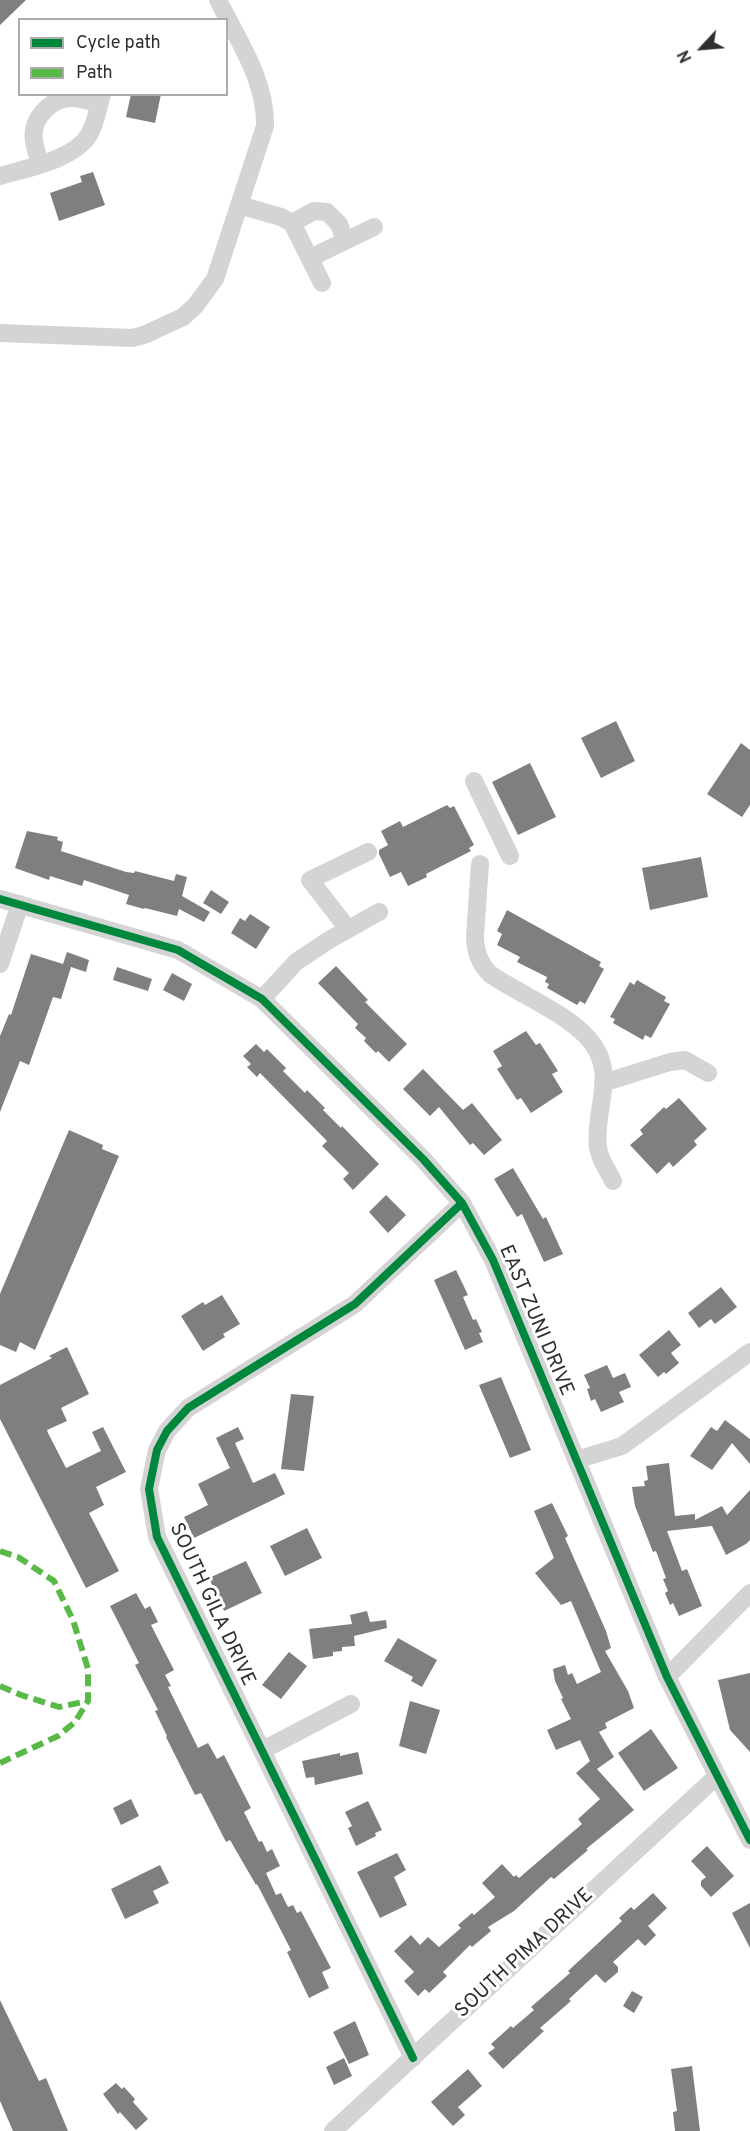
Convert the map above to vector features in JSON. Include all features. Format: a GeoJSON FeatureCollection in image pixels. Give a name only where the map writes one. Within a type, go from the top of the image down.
{"type":"FeatureCollection","features":[{"type":"Feature","properties":{"kind":"street"},"geometry":{"type":"LineString","coordinates":[[218,0],[227,18]]}},
{"type":"Feature","properties":{"kind":"street"},"geometry":{"type":"LineString","coordinates":[[0,333],[132,338],[170,325],[183,317],[195,306],[215,279],[265,126],[264,102],[255,72],[228,19]]}},
{"type":"Feature","properties":{"kind":"street"},"geometry":{"type":"LineString","coordinates":[[0,176],[61,157],[81,145],[94,125],[101,99],[68,98],[46,108],[40,114],[34,130],[34,140],[40,163]]}},
{"type":"Feature","properties":{"kind":"street"},"geometry":{"type":"LineString","coordinates":[[239,205],[280,217],[292,223],[322,283]]}},
{"type":"Feature","properties":{"kind":"street"},"geometry":{"type":"LineString","coordinates":[[292,223],[314,212],[327,212],[339,224],[345,241]]}},
{"type":"Feature","properties":{"kind":"street"},"geometry":{"type":"LineString","coordinates":[[310,258],[374,227]]}},
{"type":"Feature","properties":{"kind":"street"},"geometry":{"type":"LineString","coordinates":[[474,781],[510,856]]}},
{"type":"Feature","properties":{"kind":"street"},"geometry":{"type":"LineString","coordinates":[[348,929],[310,880],[368,852]]}},
{"type":"Feature","properties":{"kind":"street"},"geometry":{"type":"LineString","coordinates":[[480,864],[475,946],[483,967],[504,984],[570,1022],[588,1037],[603,1062],[603,1098],[597,1129],[599,1149],[613,1181]]}},
{"type":"Feature","properties":{"kind":"street","name":"EAST ZUNI DRIVE"},"geometry":{"type":"LineString","coordinates":[[0,898],[178,950],[262,999],[423,1159],[462,1203],[493,1260],[667,1677],[750,1840]]}},
{"type":"Feature","properties":{"kind":"street"},"geometry":{"type":"LineString","coordinates":[[0,964],[20,904]]}},
{"type":"Feature","properties":{"kind":"street"},"geometry":{"type":"LineString","coordinates":[[262,999],[296,962],[379,912]]}},
{"type":"Feature","properties":{"kind":"street"},"geometry":{"type":"LineString","coordinates":[[603,1083],[670,1062],[685,1060],[708,1073]]}},
{"type":"Feature","properties":{"kind":"street","name":"SOUTH GILA DRIVE"},"geometry":{"type":"LineString","coordinates":[[413,2058],[157,1537],[149,1489],[157,1450],[167,1431],[188,1408],[355,1304],[462,1203]]}},
{"type":"Feature","properties":{"kind":"street"},"geometry":{"type":"LineString","coordinates":[[576,1460],[622,1446],[750,1352]]}},
{"type":"Feature","properties":{"kind":"street"},"geometry":{"type":"LineString","coordinates":[[667,1677],[750,1593]]}},
{"type":"Feature","properties":{"kind":"street"},"geometry":{"type":"LineString","coordinates":[[262,1750],[351,1704]]}},
{"type":"Feature","properties":{"kind":"street","name":"SOUTH PIMA DRIVE"},"geometry":{"type":"LineString","coordinates":[[333,2131],[717,1776]]}},
{"type":"Feature","properties":{"kind":"building"},"geometry":{"type":"Polygon","coordinates":[[[0,0],[26,0],[0,25],[0,0]]]}},
{"type":"Feature","properties":{"kind":"building"},"geometry":{"type":"Polygon","coordinates":[[[131,96],[161,96],[155,123],[126,117],[131,96]]]}},
{"type":"Feature","properties":{"kind":"building"},"geometry":{"type":"Polygon","coordinates":[[[93,172],[105,205],[59,221],[50,193],[82,182],[80,176],[93,172]]]}},
{"type":"Feature","properties":{"kind":"building"},"geometry":{"type":"Polygon","coordinates":[[[616,721],[635,761],[601,778],[581,738],[616,721]]]}},
{"type":"Feature","properties":{"kind":"building"},"geometry":{"type":"Polygon","coordinates":[[[741,743],[750,750],[750,805],[742,817],[707,794],[741,743]]]}},
{"type":"Feature","properties":{"kind":"building"},"geometry":{"type":"Polygon","coordinates":[[[530,763],[556,817],[518,835],[492,782],[530,763]]]}},
{"type":"Feature","properties":{"kind":"building"},"geometry":{"type":"Polygon","coordinates":[[[447,805],[450,808],[454,806],[474,845],[469,848],[471,851],[408,886],[401,872],[390,877],[379,854],[379,850],[388,845],[381,831],[400,821],[403,827],[447,805]]]}},
{"type":"Feature","properties":{"kind":"building"},"geometry":{"type":"Polygon","coordinates":[[[27,831],[58,837],[57,840],[63,842],[61,851],[126,872],[134,873],[135,871],[174,881],[176,874],[187,877],[182,896],[210,912],[204,922],[179,909],[177,916],[144,909],[126,904],[129,895],[84,880],[82,886],[50,876],[49,880],[15,868],[27,831]]]}},
{"type":"Feature","properties":{"kind":"building"},"geometry":{"type":"Polygon","coordinates":[[[701,857],[708,897],[650,910],[642,868],[701,857]]]}},
{"type":"Feature","properties":{"kind":"building"},"geometry":{"type":"Polygon","coordinates":[[[211,890],[229,902],[221,914],[203,903],[211,890]]]}},
{"type":"Feature","properties":{"kind":"building"},"geometry":{"type":"Polygon","coordinates":[[[507,910],[601,962],[599,966],[604,969],[585,1004],[580,1001],[577,1005],[547,988],[549,984],[545,982],[547,977],[517,962],[520,957],[497,945],[502,934],[497,931],[507,910]]]}},
{"type":"Feature","properties":{"kind":"building"},"geometry":{"type":"Polygon","coordinates":[[[250,914],[270,927],[256,949],[231,933],[240,918],[245,921],[250,914]]]}},
{"type":"Feature","properties":{"kind":"building"},"geometry":{"type":"Polygon","coordinates":[[[67,952],[89,960],[86,972],[71,967],[61,999],[53,997],[29,1065],[20,1061],[0,1112],[0,1036],[9,1014],[11,1015],[31,954],[63,964],[67,952]]]}},
{"type":"Feature","properties":{"kind":"building"},"geometry":{"type":"Polygon","coordinates":[[[336,966],[368,1000],[365,1002],[407,1044],[389,1062],[364,1041],[366,1038],[355,1028],[358,1024],[318,983],[336,966]]]}},
{"type":"Feature","properties":{"kind":"building"},"geometry":{"type":"Polygon","coordinates":[[[117,967],[152,979],[148,991],[113,980],[117,967]]]}},
{"type":"Feature","properties":{"kind":"building"},"geometry":{"type":"Polygon","coordinates":[[[172,973],[192,984],[184,1001],[163,990],[172,973]]]}},
{"type":"Feature","properties":{"kind":"building"},"geometry":{"type":"Polygon","coordinates":[[[637,980],[666,997],[664,1001],[670,1004],[651,1038],[645,1035],[643,1040],[613,1023],[615,1019],[610,1017],[630,982],[634,985],[637,980]]]}},
{"type":"Feature","properties":{"kind":"building"},"geometry":{"type":"Polygon","coordinates":[[[526,1031],[536,1045],[540,1043],[558,1071],[552,1074],[563,1092],[531,1113],[521,1098],[517,1100],[497,1069],[502,1066],[493,1051],[526,1031]]]}},
{"type":"Feature","properties":{"kind":"building"},"geometry":{"type":"Polygon","coordinates":[[[256,1044],[264,1052],[267,1049],[286,1068],[283,1071],[305,1093],[307,1090],[325,1108],[323,1110],[379,1164],[353,1190],[343,1179],[349,1173],[322,1146],[327,1141],[260,1073],[257,1077],[247,1067],[251,1064],[243,1056],[256,1044]]]}},
{"type":"Feature","properties":{"kind":"building"},"geometry":{"type":"Polygon","coordinates":[[[423,1069],[463,1110],[472,1103],[502,1140],[484,1155],[473,1143],[470,1145],[439,1107],[430,1116],[403,1089],[423,1069]]]}},
{"type":"Feature","properties":{"kind":"building"},"geometry":{"type":"Polygon","coordinates":[[[679,1098],[707,1129],[694,1141],[697,1145],[673,1167],[669,1162],[657,1174],[630,1145],[643,1134],[640,1130],[664,1107],[666,1109],[679,1098]]]}},
{"type":"Feature","properties":{"kind":"building"},"geometry":{"type":"Polygon","coordinates":[[[69,1130],[103,1145],[102,1149],[119,1156],[35,1350],[20,1342],[16,1352],[0,1345],[0,1294],[69,1130]]]}},
{"type":"Feature","properties":{"kind":"building"},"geometry":{"type":"Polygon","coordinates":[[[513,1168],[543,1219],[546,1217],[563,1254],[544,1262],[522,1214],[517,1217],[494,1179],[513,1168]]]}},
{"type":"Feature","properties":{"kind":"building"},"geometry":{"type":"Polygon","coordinates":[[[386,1195],[406,1215],[388,1233],[369,1212],[386,1195]]]}},
{"type":"Feature","properties":{"kind":"building"},"geometry":{"type":"Polygon","coordinates":[[[456,1270],[468,1295],[463,1297],[473,1320],[476,1319],[482,1332],[479,1333],[483,1342],[465,1350],[434,1280],[456,1270]]]}},
{"type":"Feature","properties":{"kind":"building"},"geometry":{"type":"Polygon","coordinates":[[[721,1287],[737,1307],[715,1324],[711,1319],[699,1328],[688,1313],[721,1287]]]}},
{"type":"Feature","properties":{"kind":"building"},"geometry":{"type":"Polygon","coordinates":[[[222,1295],[240,1324],[223,1334],[225,1337],[203,1351],[181,1316],[203,1302],[205,1305],[222,1295]]]}},
{"type":"Feature","properties":{"kind":"building"},"geometry":{"type":"Polygon","coordinates":[[[669,1330],[681,1345],[671,1353],[679,1363],[666,1374],[664,1372],[658,1377],[639,1355],[669,1330]]]}},
{"type":"Feature","properties":{"kind":"building"},"geometry":{"type":"Polygon","coordinates":[[[67,1347],[89,1394],[61,1408],[67,1421],[47,1430],[48,1433],[66,1468],[101,1451],[92,1432],[103,1427],[126,1472],[96,1487],[104,1505],[89,1513],[119,1571],[86,1588],[0,1419],[0,1385],[52,1358],[49,1356],[67,1347]]]}},
{"type":"Feature","properties":{"kind":"building"},"geometry":{"type":"Polygon","coordinates":[[[607,1365],[613,1378],[625,1373],[631,1387],[619,1392],[624,1402],[601,1412],[595,1399],[591,1401],[587,1389],[590,1388],[584,1375],[607,1365]]]}},
{"type":"Feature","properties":{"kind":"building"},"geometry":{"type":"Polygon","coordinates":[[[501,1377],[531,1450],[510,1458],[479,1385],[501,1377]]]}},
{"type":"Feature","properties":{"kind":"building"},"geometry":{"type":"Polygon","coordinates":[[[291,1394],[314,1396],[304,1471],[281,1469],[291,1394]]]}},
{"type":"Feature","properties":{"kind":"building"},"geometry":{"type":"Polygon","coordinates":[[[725,1420],[750,1439],[750,1464],[732,1443],[712,1470],[690,1456],[711,1427],[717,1431],[725,1420]]]}},
{"type":"Feature","properties":{"kind":"building"},"geometry":{"type":"Polygon","coordinates":[[[238,1427],[244,1439],[235,1443],[253,1483],[275,1473],[285,1494],[194,1538],[184,1517],[208,1505],[198,1484],[230,1468],[216,1438],[238,1427]]]}},
{"type":"Feature","properties":{"kind":"building"},"geometry":{"type":"Polygon","coordinates":[[[669,1463],[675,1516],[695,1514],[695,1520],[722,1506],[727,1515],[750,1490],[750,1540],[726,1555],[712,1526],[667,1531],[682,1571],[687,1569],[702,1606],[679,1616],[673,1603],[670,1605],[665,1593],[668,1591],[663,1579],[666,1578],[635,1506],[632,1487],[645,1486],[644,1481],[648,1480],[646,1466],[669,1463]]]}},
{"type":"Feature","properties":{"kind":"building"},"geometry":{"type":"Polygon","coordinates":[[[552,1503],[568,1536],[565,1538],[606,1631],[611,1648],[605,1651],[628,1691],[634,1708],[605,1723],[607,1728],[599,1732],[614,1757],[597,1769],[634,1810],[586,1849],[588,1850],[554,1879],[551,1877],[514,1911],[488,1927],[491,1931],[472,1947],[470,1945],[443,1972],[447,1976],[429,1993],[425,1989],[418,1996],[404,1981],[414,1972],[394,1951],[411,1935],[420,1945],[428,1937],[439,1947],[461,1928],[458,1925],[495,1897],[482,1883],[502,1864],[514,1877],[516,1875],[519,1878],[582,1824],[578,1819],[600,1799],[576,1773],[590,1761],[580,1740],[556,1750],[547,1730],[571,1719],[561,1699],[563,1698],[555,1681],[553,1669],[565,1665],[568,1675],[572,1673],[577,1684],[601,1672],[571,1601],[561,1605],[535,1573],[554,1558],[534,1511],[552,1503]]]}},
{"type":"Feature","properties":{"kind":"building"},"geometry":{"type":"Polygon","coordinates":[[[307,1528],[322,1558],[285,1576],[270,1546],[307,1528]]]}},
{"type":"Feature","properties":{"kind":"building"},"geometry":{"type":"Polygon","coordinates":[[[246,1561],[262,1593],[224,1611],[209,1578],[246,1561]]]}},
{"type":"Feature","properties":{"kind":"building"},"geometry":{"type":"Polygon","coordinates":[[[136,1593],[145,1609],[150,1606],[158,1622],[151,1625],[174,1670],[165,1675],[171,1686],[168,1687],[198,1748],[208,1743],[217,1759],[224,1755],[251,1808],[244,1812],[259,1842],[262,1841],[267,1852],[272,1849],[280,1866],[266,1873],[276,1895],[281,1893],[288,1907],[293,1905],[297,1913],[301,1911],[331,1968],[322,1972],[329,1988],[309,1998],[287,1952],[291,1950],[257,1884],[230,1840],[226,1842],[201,1793],[195,1795],[166,1737],[155,1711],[158,1710],[135,1665],[139,1663],[110,1606],[136,1593]]]}},
{"type":"Feature","properties":{"kind":"building"},"geometry":{"type":"Polygon","coordinates":[[[367,1611],[370,1622],[386,1620],[387,1628],[354,1636],[355,1646],[342,1647],[342,1651],[333,1652],[333,1656],[313,1659],[309,1629],[352,1624],[350,1615],[367,1611]]]}},
{"type":"Feature","properties":{"kind":"building"},"geometry":{"type":"Polygon","coordinates":[[[398,1638],[437,1660],[422,1687],[411,1681],[413,1677],[384,1661],[398,1638]]]}},
{"type":"Feature","properties":{"kind":"building"},"geometry":{"type":"Polygon","coordinates":[[[289,1652],[307,1666],[281,1699],[262,1685],[289,1652]]]}},
{"type":"Feature","properties":{"kind":"building"},"geometry":{"type":"Polygon","coordinates":[[[750,1673],[750,1752],[730,1730],[718,1680],[750,1673]]]}},
{"type":"Feature","properties":{"kind":"building"},"geometry":{"type":"Polygon","coordinates":[[[410,1701],[440,1710],[426,1754],[399,1746],[410,1701]]]}},
{"type":"Feature","properties":{"kind":"building"},"geometry":{"type":"Polygon","coordinates":[[[651,1729],[678,1768],[644,1791],[618,1753],[651,1729]]]}},
{"type":"Feature","properties":{"kind":"building"},"geometry":{"type":"Polygon","coordinates":[[[358,1752],[363,1774],[315,1785],[314,1777],[306,1778],[302,1761],[340,1753],[340,1756],[358,1752]]]}},
{"type":"Feature","properties":{"kind":"building"},"geometry":{"type":"Polygon","coordinates":[[[131,1799],[139,1816],[121,1825],[113,1808],[131,1799]]]}},
{"type":"Feature","properties":{"kind":"building"},"geometry":{"type":"Polygon","coordinates":[[[368,1801],[382,1830],[375,1833],[376,1836],[356,1846],[348,1828],[352,1826],[345,1812],[368,1801]]]}},
{"type":"Feature","properties":{"kind":"building"},"geometry":{"type":"Polygon","coordinates":[[[707,1846],[734,1876],[711,1897],[701,1886],[701,1881],[706,1877],[691,1861],[707,1846]]]}},
{"type":"Feature","properties":{"kind":"building"},"geometry":{"type":"Polygon","coordinates":[[[397,1853],[406,1870],[394,1877],[407,1905],[380,1918],[357,1872],[397,1853]]]}},
{"type":"Feature","properties":{"kind":"building"},"geometry":{"type":"Polygon","coordinates":[[[160,1865],[169,1883],[153,1891],[159,1903],[125,1919],[111,1889],[160,1865]]]}},
{"type":"Feature","properties":{"kind":"building"},"geometry":{"type":"Polygon","coordinates":[[[653,1893],[667,1908],[648,1926],[656,1935],[645,1946],[638,1939],[613,1962],[618,1967],[618,1972],[605,1983],[596,1974],[569,1999],[571,2001],[540,2028],[544,2031],[503,2069],[488,2053],[495,2048],[491,2044],[534,2010],[531,2007],[570,1973],[568,1971],[622,1921],[619,1918],[631,1907],[634,1910],[653,1893]]]}},
{"type":"Feature","properties":{"kind":"building"},"geometry":{"type":"Polygon","coordinates":[[[750,1903],[750,1948],[732,1913],[750,1903]]]}},
{"type":"Feature","properties":{"kind":"building"},"geometry":{"type":"Polygon","coordinates":[[[632,1991],[643,1997],[634,2013],[623,2006],[632,1991]]]}},
{"type":"Feature","properties":{"kind":"building"},"geometry":{"type":"Polygon","coordinates":[[[0,2000],[39,2081],[46,2078],[68,2131],[13,2131],[0,2101],[0,2000]]]}},
{"type":"Feature","properties":{"kind":"building"},"geometry":{"type":"Polygon","coordinates":[[[355,2021],[369,2055],[349,2064],[333,2032],[355,2021]]]}},
{"type":"Feature","properties":{"kind":"building"},"geometry":{"type":"Polygon","coordinates":[[[344,2058],[352,2076],[334,2085],[326,2067],[344,2058]]]}},
{"type":"Feature","properties":{"kind":"building"},"geometry":{"type":"Polygon","coordinates":[[[692,2066],[700,2131],[675,2131],[673,2112],[677,2111],[671,2069],[692,2066]]]}},
{"type":"Feature","properties":{"kind":"building"},"geometry":{"type":"Polygon","coordinates":[[[468,2069],[482,2086],[458,2107],[465,2115],[453,2126],[431,2102],[468,2069]]]}},
{"type":"Feature","properties":{"kind":"building"},"geometry":{"type":"Polygon","coordinates":[[[116,2083],[122,2089],[124,2087],[135,2099],[133,2102],[148,2119],[136,2130],[120,2112],[118,2114],[103,2094],[116,2083]]]}},
{"type":"Feature","properties":{"kind":"marked path"},"geometry":{"type":"LineString","coordinates":[[0,1551],[18,1557],[54,1581],[73,1620],[88,1669],[88,1701],[75,1722],[58,1736],[0,1763]]}},
{"type":"Feature","properties":{"kind":"marked path"},"geometry":{"type":"LineString","coordinates":[[0,1686],[59,1707],[88,1701]]}},
{"type":"Feature","properties":{"kind":"cycle path"},"geometry":{"type":"LineString","coordinates":[[0,899],[178,950],[262,999],[423,1159],[462,1203],[493,1260],[667,1677],[750,1840]]}},
{"type":"Feature","properties":{"kind":"cycle path"},"geometry":{"type":"LineString","coordinates":[[413,2058],[157,1537],[149,1489],[157,1450],[167,1431],[188,1408],[355,1304],[462,1203]]}}]}
